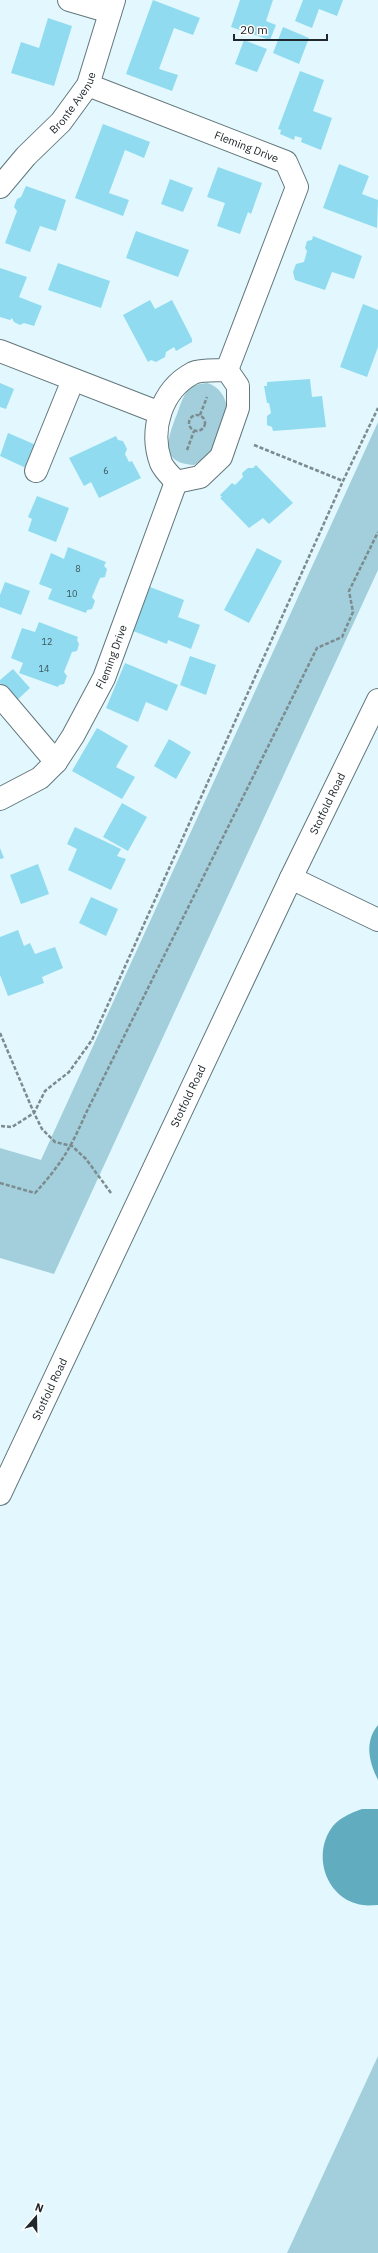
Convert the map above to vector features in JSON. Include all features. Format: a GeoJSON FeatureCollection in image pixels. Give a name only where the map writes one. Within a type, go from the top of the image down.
{"type":"FeatureCollection","features":[{"type":"Feature","properties":{"kind":"street"},"geometry":{"type":"LineString","coordinates":[[69,0],[112,6]]}},
{"type":"Feature","properties":{"kind":"street","name":"Bronte Avenue"},"geometry":{"type":"LineString","coordinates":[[0,187],[26,156],[60,122],[88,85],[112,6]]}},
{"type":"Feature","properties":{"kind":"street","name":"Fleming Drive"},"geometry":{"type":"LineString","coordinates":[[88,85],[286,162],[297,187],[227,370]]}},
{"type":"Feature","properties":{"kind":"street"},"geometry":{"type":"LineString","coordinates":[[0,351],[160,413]]}},
{"type":"Feature","properties":{"kind":"street"},"geometry":{"type":"LineString","coordinates":[[227,370],[238,386],[238,408],[221,457],[200,477],[176,482],[161,464],[155,439],[160,413],[174,386],[195,372],[227,370]]}},
{"type":"Feature","properties":{"kind":"street"},"geometry":{"type":"LineString","coordinates":[[36,471],[73,380]]}},
{"type":"Feature","properties":{"kind":"street","name":"Fleming Drive"},"geometry":{"type":"LineString","coordinates":[[0,799],[40,778],[56,762],[74,736],[104,678],[176,482]]}},
{"type":"Feature","properties":{"kind":"street"},"geometry":{"type":"LineString","coordinates":[[0,696],[56,762]]}},
{"type":"Feature","properties":{"kind":"street","name":"Stotfold Road"},"geometry":{"type":"LineString","coordinates":[[0,1494],[291,878],[378,700]]}},
{"type":"Feature","properties":{"kind":"street"},"geometry":{"type":"LineString","coordinates":[[291,878],[378,920]]}},
{"type":"Feature","properties":{"kind":"path"},"geometry":{"type":"LineString","coordinates":[[200,415],[207,397]]}},
{"type":"Feature","properties":{"kind":"path"},"geometry":{"type":"LineString","coordinates":[[0,1126],[12,1127],[34,1113],[45,1092],[69,1072],[92,1040],[343,480],[378,408]]}},
{"type":"Feature","properties":{"kind":"path"},"geometry":{"type":"LineString","coordinates":[[194,431],[203,430],[205,426],[206,421],[200,415]]}},
{"type":"Feature","properties":{"kind":"path"},"geometry":{"type":"LineString","coordinates":[[194,431],[189,425],[189,420],[192,416],[200,415]]}},
{"type":"Feature","properties":{"kind":"path"},"geometry":{"type":"LineString","coordinates":[[187,450],[194,431]]}},
{"type":"Feature","properties":{"kind":"path"},"geometry":{"type":"LineString","coordinates":[[229,435],[343,480]]}},
{"type":"Feature","properties":{"kind":"path"},"geometry":{"type":"LineString","coordinates":[[0,1183],[35,1193],[54,1172],[72,1146],[85,1115],[317,648],[342,637],[353,612],[349,591],[378,532]]}},
{"type":"Feature","properties":{"kind":"path"},"geometry":{"type":"LineString","coordinates":[[0,1033],[42,1129],[55,1142],[72,1146],[86,1159],[114,1198]]}},
{"type":"Feature","properties":{"kind":"shaded area"},"geometry":{"type":"Polygon","coordinates":[[[207,383],[218,389],[225,400],[227,409],[210,455],[194,465],[183,463],[175,459],[170,454],[169,440],[171,431],[187,391],[198,384],[207,383]]]}},
{"type":"Feature","properties":{"kind":"shaded area"},"geometry":{"type":"Polygon","coordinates":[[[378,422],[378,570],[54,1274],[0,1258],[0,1148],[41,1160],[378,422]]]}},
{"type":"Feature","properties":{"kind":"shaded area"},"geometry":{"type":"Polygon","coordinates":[[[378,1725],[378,1780],[370,1759],[369,1745],[378,1725]]]}},
{"type":"Feature","properties":{"kind":"shaded area"},"geometry":{"type":"Polygon","coordinates":[[[362,1809],[378,1809],[378,1905],[363,1905],[350,1901],[340,1894],[331,1885],[323,1862],[323,1849],[326,1837],[333,1826],[343,1818],[362,1809]]]}},
{"type":"Feature","properties":{"kind":"shaded area"},"geometry":{"type":"Polygon","coordinates":[[[378,2056],[378,2253],[287,2253],[378,2056]]]}},
{"type":"Feature","properties":{"kind":"building"},"geometry":{"type":"Polygon","coordinates":[[[153,0],[200,18],[193,35],[174,28],[159,69],[178,75],[172,91],[126,74],[153,0]]]}},
{"type":"Feature","properties":{"kind":"building"},"geometry":{"type":"Polygon","coordinates":[[[240,0],[273,0],[266,21],[276,25],[270,40],[231,27],[240,0]]]}},
{"type":"Feature","properties":{"kind":"building"},"geometry":{"type":"Polygon","coordinates":[[[303,0],[343,0],[337,16],[319,9],[312,28],[295,21],[303,0]]]}},
{"type":"Feature","properties":{"kind":"building"},"geometry":{"type":"Polygon","coordinates":[[[48,18],[72,26],[54,86],[11,73],[21,42],[39,48],[48,18]]]}},
{"type":"Feature","properties":{"kind":"building"},"geometry":{"type":"Polygon","coordinates":[[[283,27],[309,38],[299,64],[273,53],[283,27]]]}},
{"type":"Feature","properties":{"kind":"building"},"geometry":{"type":"Polygon","coordinates":[[[244,40],[267,49],[257,72],[235,64],[244,40]]]}},
{"type":"Feature","properties":{"kind":"building"},"geometry":{"type":"Polygon","coordinates":[[[300,71],[324,80],[313,111],[332,118],[321,150],[301,142],[302,138],[295,136],[294,140],[280,134],[281,130],[278,129],[300,71]]]}},
{"type":"Feature","properties":{"kind":"building"},"geometry":{"type":"Polygon","coordinates":[[[103,124],[150,142],[144,158],[125,150],[109,193],[129,200],[123,216],[75,198],[103,124]]]}},
{"type":"Feature","properties":{"kind":"building"},"geometry":{"type":"Polygon","coordinates":[[[339,164],[369,176],[362,194],[378,200],[377,228],[323,208],[339,164]]]}},
{"type":"Feature","properties":{"kind":"building"},"geometry":{"type":"Polygon","coordinates":[[[218,167],[262,183],[251,214],[248,212],[240,234],[217,226],[225,203],[207,197],[218,167]]]}},
{"type":"Feature","properties":{"kind":"building"},"geometry":{"type":"Polygon","coordinates":[[[170,179],[193,188],[183,212],[161,204],[170,179]]]}},
{"type":"Feature","properties":{"kind":"building"},"geometry":{"type":"Polygon","coordinates":[[[26,186],[66,200],[56,231],[40,226],[30,252],[5,243],[17,211],[14,207],[17,199],[21,197],[26,186]]]}},
{"type":"Feature","properties":{"kind":"building"},"geometry":{"type":"Polygon","coordinates":[[[136,231],[189,250],[178,277],[126,258],[136,231]]]}},
{"type":"Feature","properties":{"kind":"building"},"geometry":{"type":"Polygon","coordinates":[[[313,236],[362,256],[354,279],[332,272],[325,290],[295,280],[293,272],[296,264],[304,262],[307,251],[305,248],[307,241],[312,240],[313,236]]]}},
{"type":"Feature","properties":{"kind":"building"},"geometry":{"type":"Polygon","coordinates":[[[58,263],[110,281],[101,308],[48,290],[58,263]]]}},
{"type":"Feature","properties":{"kind":"building"},"geometry":{"type":"Polygon","coordinates":[[[0,268],[27,277],[19,297],[42,306],[34,326],[24,323],[20,325],[14,322],[12,318],[10,320],[0,317],[0,268]]]}},
{"type":"Feature","properties":{"kind":"building"},"geometry":{"type":"Polygon","coordinates":[[[150,300],[155,309],[172,300],[192,339],[192,342],[176,351],[174,347],[166,352],[165,357],[156,362],[151,360],[148,362],[123,315],[150,300]]]}},
{"type":"Feature","properties":{"kind":"building"},"geometry":{"type":"Polygon","coordinates":[[[363,304],[378,310],[378,347],[367,377],[340,367],[363,304]]]}},
{"type":"Feature","properties":{"kind":"building"},"geometry":{"type":"Polygon","coordinates":[[[310,379],[312,397],[322,396],[326,427],[273,431],[272,427],[267,425],[267,416],[271,413],[269,403],[267,403],[264,386],[267,386],[267,382],[310,379]]]}},
{"type":"Feature","properties":{"kind":"building"},"geometry":{"type":"Polygon","coordinates":[[[0,383],[14,389],[6,409],[0,407],[0,383]]]}},
{"type":"Feature","properties":{"kind":"building"},"geometry":{"type":"Polygon","coordinates":[[[8,433],[36,445],[26,468],[0,456],[8,433]]]}},
{"type":"Feature","properties":{"kind":"building"},"geometry":{"type":"Polygon","coordinates":[[[116,436],[118,440],[123,441],[127,449],[125,454],[129,462],[132,461],[141,478],[99,498],[91,482],[84,486],[69,458],[116,436]]]}},
{"type":"Feature","properties":{"kind":"building"},"geometry":{"type":"Polygon","coordinates":[[[256,465],[293,503],[269,524],[263,518],[249,528],[220,498],[222,497],[220,495],[232,483],[235,485],[243,477],[242,473],[248,468],[253,468],[256,465]]]}},
{"type":"Feature","properties":{"kind":"building"},"geometry":{"type":"Polygon","coordinates":[[[37,496],[69,508],[56,542],[28,531],[32,519],[28,517],[37,496]]]}},
{"type":"Feature","properties":{"kind":"building"},"geometry":{"type":"Polygon","coordinates":[[[68,547],[106,562],[104,566],[107,569],[105,577],[100,578],[92,597],[95,601],[92,609],[87,610],[86,613],[48,599],[52,589],[39,584],[51,553],[64,559],[68,547]]]}},
{"type":"Feature","properties":{"kind":"building"},"geometry":{"type":"Polygon","coordinates":[[[257,548],[282,561],[249,623],[224,610],[257,548]]]}},
{"type":"Feature","properties":{"kind":"building"},"geometry":{"type":"Polygon","coordinates":[[[5,582],[30,591],[21,615],[0,607],[0,595],[5,582]]]}},
{"type":"Feature","properties":{"kind":"building"},"geometry":{"type":"Polygon","coordinates":[[[150,587],[184,600],[178,617],[200,625],[191,649],[168,640],[167,644],[133,631],[150,587]]]}},
{"type":"Feature","properties":{"kind":"building"},"geometry":{"type":"Polygon","coordinates":[[[39,622],[78,637],[77,640],[79,644],[77,651],[72,652],[64,672],[67,676],[64,684],[59,685],[58,687],[19,673],[23,663],[11,658],[22,628],[35,632],[39,622]]]}},
{"type":"Feature","properties":{"kind":"building"},"geometry":{"type":"Polygon","coordinates":[[[190,656],[216,665],[206,695],[180,685],[190,656]]]}},
{"type":"Feature","properties":{"kind":"building"},"geometry":{"type":"Polygon","coordinates":[[[125,663],[178,685],[167,711],[146,702],[138,722],[106,708],[125,663]]]}},
{"type":"Feature","properties":{"kind":"building"},"geometry":{"type":"Polygon","coordinates":[[[13,669],[30,688],[16,701],[0,683],[0,680],[13,669]]]}},
{"type":"Feature","properties":{"kind":"building"},"geometry":{"type":"Polygon","coordinates":[[[97,728],[128,746],[116,767],[135,777],[122,799],[72,771],[97,728]]]}},
{"type":"Feature","properties":{"kind":"building"},"geometry":{"type":"Polygon","coordinates":[[[169,739],[191,752],[176,779],[154,766],[169,739]]]}},
{"type":"Feature","properties":{"kind":"building"},"geometry":{"type":"Polygon","coordinates":[[[122,803],[147,817],[128,851],[103,837],[122,803]]]}},
{"type":"Feature","properties":{"kind":"building"},"geometry":{"type":"Polygon","coordinates":[[[75,827],[121,849],[117,856],[126,859],[111,890],[68,870],[77,849],[67,844],[75,827]]]}},
{"type":"Feature","properties":{"kind":"building"},"geometry":{"type":"Polygon","coordinates":[[[0,848],[4,858],[0,859],[0,848]]]}},
{"type":"Feature","properties":{"kind":"building"},"geometry":{"type":"Polygon","coordinates":[[[38,864],[49,894],[21,904],[10,875],[38,864]]]}},
{"type":"Feature","properties":{"kind":"building"},"geometry":{"type":"Polygon","coordinates":[[[91,897],[118,909],[106,936],[79,923],[91,897]]]}},
{"type":"Feature","properties":{"kind":"building"},"geometry":{"type":"Polygon","coordinates":[[[18,930],[24,946],[30,943],[35,954],[55,947],[63,968],[42,977],[44,983],[8,996],[0,975],[0,937],[18,930]]]}}]}
